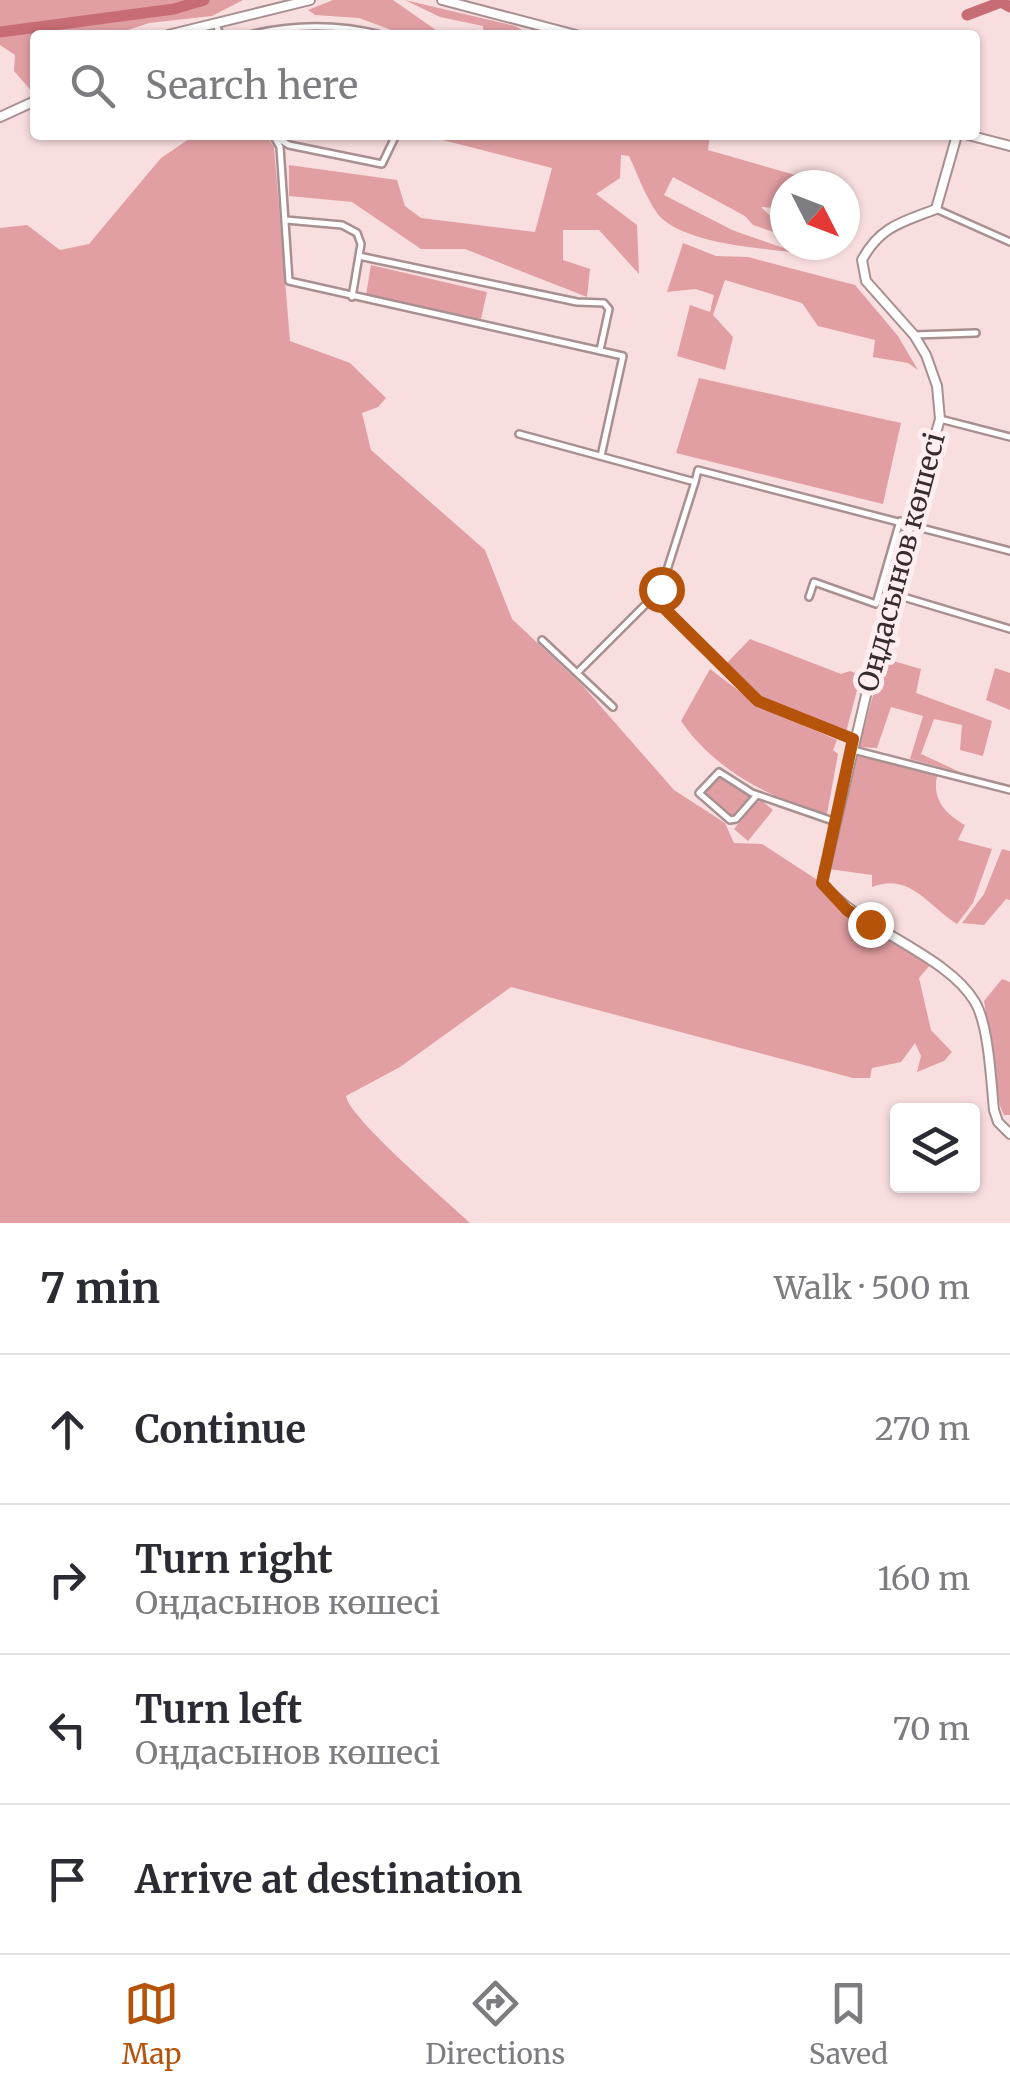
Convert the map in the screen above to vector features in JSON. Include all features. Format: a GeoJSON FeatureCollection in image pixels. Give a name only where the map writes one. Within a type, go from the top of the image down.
{"type":"FeatureCollection","features":[{"type":"Feature","properties":{"kind":"street"},"geometry":{"type":"LineString","coordinates":[[190,30],[310,0]]}},
{"type":"Feature","properties":{"kind":"street"},"geometry":{"type":"LineString","coordinates":[[442,0],[557,30]]}},
{"type":"Feature","properties":{"kind":"street"},"geometry":{"type":"LineString","coordinates":[[216,24],[218,30]]}},
{"type":"Feature","properties":{"kind":"street"},"geometry":{"type":"LineString","coordinates":[[270,30],[356,26],[362,30]]}},
{"type":"Feature","properties":{"kind":"street"},"geometry":{"type":"LineString","coordinates":[[0,116],[30,103]]}},
{"type":"Feature","properties":{"kind":"street"},"geometry":{"type":"LineString","coordinates":[[980,138],[1010,146]]}},
{"type":"Feature","properties":{"kind":"street"},"geometry":{"type":"LineString","coordinates":[[276,140],[280,147],[289,282],[623,356],[601,456]]}},
{"type":"Feature","properties":{"kind":"street"},"geometry":{"type":"LineString","coordinates":[[281,140],[289,145],[382,164],[394,140]]}},
{"type":"Feature","properties":{"kind":"street"},"geometry":{"type":"LineString","coordinates":[[957,140],[936,209],[1010,242]]}},
{"type":"Feature","properties":{"kind":"street","name":"Оңдасынов көшесі"},"geometry":{"type":"LineString","coordinates":[[936,209],[896,222],[878,234],[862,260],[866,281],[914,335],[933,370],[940,419],[905,522],[822,883],[847,910],[940,968],[974,999],[982,1021],[994,1110],[998,1122],[1010,1134]]}},
{"type":"Feature","properties":{"kind":"street"},"geometry":{"type":"LineString","coordinates":[[286,220],[351,228],[361,244],[352,297]]}},
{"type":"Feature","properties":{"kind":"street"},"geometry":{"type":"LineString","coordinates":[[359,256],[578,302],[604,304],[608,309],[600,350]]}},
{"type":"Feature","properties":{"kind":"street"},"geometry":{"type":"LineString","coordinates":[[914,335],[976,333]]}},
{"type":"Feature","properties":{"kind":"street"},"geometry":{"type":"LineString","coordinates":[[940,419],[1010,437]]}},
{"type":"Feature","properties":{"kind":"street"},"geometry":{"type":"LineString","coordinates":[[519,434],[695,482]]}},
{"type":"Feature","properties":{"kind":"street"},"geometry":{"type":"LineString","coordinates":[[578,672],[661,589],[698,470],[1010,551]]}},
{"type":"Feature","properties":{"kind":"street"},"geometry":{"type":"LineString","coordinates":[[809,597],[814,582],[876,604],[905,522]]}},
{"type":"Feature","properties":{"kind":"street"},"geometry":{"type":"LineString","coordinates":[[890,593],[1010,629]]}},
{"type":"Feature","properties":{"kind":"street"},"geometry":{"type":"LineString","coordinates":[[654,598],[758,701],[853,739]]}},
{"type":"Feature","properties":{"kind":"street"},"geometry":{"type":"LineString","coordinates":[[542,640],[614,706]]}},
{"type":"Feature","properties":{"kind":"street"},"geometry":{"type":"LineString","coordinates":[[850,749],[1010,790]]}},
{"type":"Feature","properties":{"kind":"street"},"geometry":{"type":"LineString","coordinates":[[757,795],[736,819],[730,820],[699,792],[718,772],[757,795],[833,822]]}},
{"type":"Feature","properties":{"kind":"shaded area"},"geometry":{"type":"Polygon","coordinates":[[[0,0],[243,0],[212,16],[149,23],[128,30],[30,30],[30,89],[14,71],[15,55],[0,45],[0,0]]]}},
{"type":"Feature","properties":{"kind":"shaded area"},"geometry":{"type":"Polygon","coordinates":[[[333,0],[393,0],[436,30],[391,30],[359,18],[315,15],[308,10],[333,0]]]}},
{"type":"Feature","properties":{"kind":"shaded area"},"geometry":{"type":"Polygon","coordinates":[[[405,0],[522,30],[483,30],[483,26],[440,17],[405,0]]]}},
{"type":"Feature","properties":{"kind":"shaded area"},"geometry":{"type":"Polygon","coordinates":[[[188,140],[269,140],[274,147],[290,341],[350,363],[386,398],[378,407],[362,413],[371,450],[485,550],[512,619],[582,685],[674,790],[725,823],[734,843],[762,844],[822,883],[847,910],[931,964],[919,978],[931,1030],[952,1052],[944,1061],[917,1072],[921,1056],[915,1043],[901,1062],[872,1068],[870,1078],[853,1078],[511,987],[400,1067],[346,1096],[381,1140],[470,1223],[0,1223],[0,228],[27,225],[60,250],[89,244],[161,158],[188,140]]]}},
{"type":"Feature","properties":{"kind":"shaded area"},"geometry":{"type":"Polygon","coordinates":[[[443,140],[709,140],[708,150],[778,170],[770,170],[770,208],[761,207],[770,216],[770,231],[753,225],[745,216],[673,177],[664,195],[732,230],[770,243],[770,249],[702,238],[668,223],[645,193],[629,156],[621,155],[620,178],[596,194],[637,225],[639,274],[599,230],[563,230],[563,260],[590,269],[587,297],[465,249],[421,249],[352,202],[289,196],[289,165],[397,180],[405,206],[421,218],[535,232],[552,168],[443,140]]]}},
{"type":"Feature","properties":{"kind":"shaded area"},"geometry":{"type":"Polygon","coordinates":[[[683,243],[716,256],[748,257],[855,285],[898,336],[918,370],[908,363],[873,357],[875,340],[818,326],[802,303],[725,280],[713,315],[733,337],[725,370],[677,356],[690,305],[710,312],[714,295],[695,289],[667,292],[683,243]]]}},
{"type":"Feature","properties":{"kind":"shaded area"},"geometry":{"type":"Polygon","coordinates":[[[371,265],[487,292],[481,319],[366,295],[371,265]]]}},
{"type":"Feature","properties":{"kind":"shaded area"},"geometry":{"type":"Polygon","coordinates":[[[699,378],[901,423],[883,504],[676,453],[699,378]]]}},
{"type":"Feature","properties":{"kind":"shaded area"},"geometry":{"type":"Polygon","coordinates":[[[750,639],[841,674],[850,671],[861,675],[846,732],[759,697],[724,666],[750,639]]]}},
{"type":"Feature","properties":{"kind":"shaded area"},"geometry":{"type":"Polygon","coordinates":[[[883,658],[921,669],[916,693],[992,721],[983,756],[960,750],[962,725],[934,719],[921,754],[960,772],[910,759],[923,716],[891,707],[877,748],[859,747],[883,658]]]}},
{"type":"Feature","properties":{"kind":"shaded area"},"geometry":{"type":"Polygon","coordinates":[[[995,668],[1010,673],[1010,710],[986,700],[995,668]]]}},
{"type":"Feature","properties":{"kind":"shaded area"},"geometry":{"type":"Polygon","coordinates":[[[710,669],[759,706],[837,740],[827,814],[785,800],[745,780],[710,754],[681,721],[710,669]]]}},
{"type":"Feature","properties":{"kind":"shaded area"},"geometry":{"type":"Polygon","coordinates":[[[858,756],[937,776],[936,792],[942,805],[965,825],[958,840],[992,849],[973,903],[957,924],[908,887],[872,887],[872,875],[829,869],[858,756]]]}},
{"type":"Feature","properties":{"kind":"shaded area"},"geometry":{"type":"Polygon","coordinates":[[[721,776],[751,797],[736,817],[728,816],[704,793],[721,776]]]}},
{"type":"Feature","properties":{"kind":"shaded area"},"geometry":{"type":"Polygon","coordinates":[[[762,801],[773,810],[748,841],[734,829],[756,802],[762,801]]]}},
{"type":"Feature","properties":{"kind":"shaded area"},"geometry":{"type":"Polygon","coordinates":[[[1002,849],[1010,851],[1010,900],[1006,899],[984,925],[962,923],[984,894],[1002,849]]]}},
{"type":"Feature","properties":{"kind":"shaded area"},"geometry":{"type":"Polygon","coordinates":[[[1002,979],[1010,982],[1010,1115],[1004,1115],[1000,1106],[984,1001],[1002,979]]]}},
{"type":"Feature","properties":{"kind":"waterway"},"geometry":{"type":"LineString","coordinates":[[0,32],[174,9],[204,0]]}},
{"type":"Feature","properties":{"kind":"waterway"},"geometry":{"type":"LineString","coordinates":[[967,15],[1001,2],[1010,7]]}},
{"type":"Feature","properties":{"kind":"route"},"geometry":{"type":"LineString","coordinates":[[661,589],[654,598],[758,701],[853,739],[822,883],[847,910],[870,924]]}}]}
